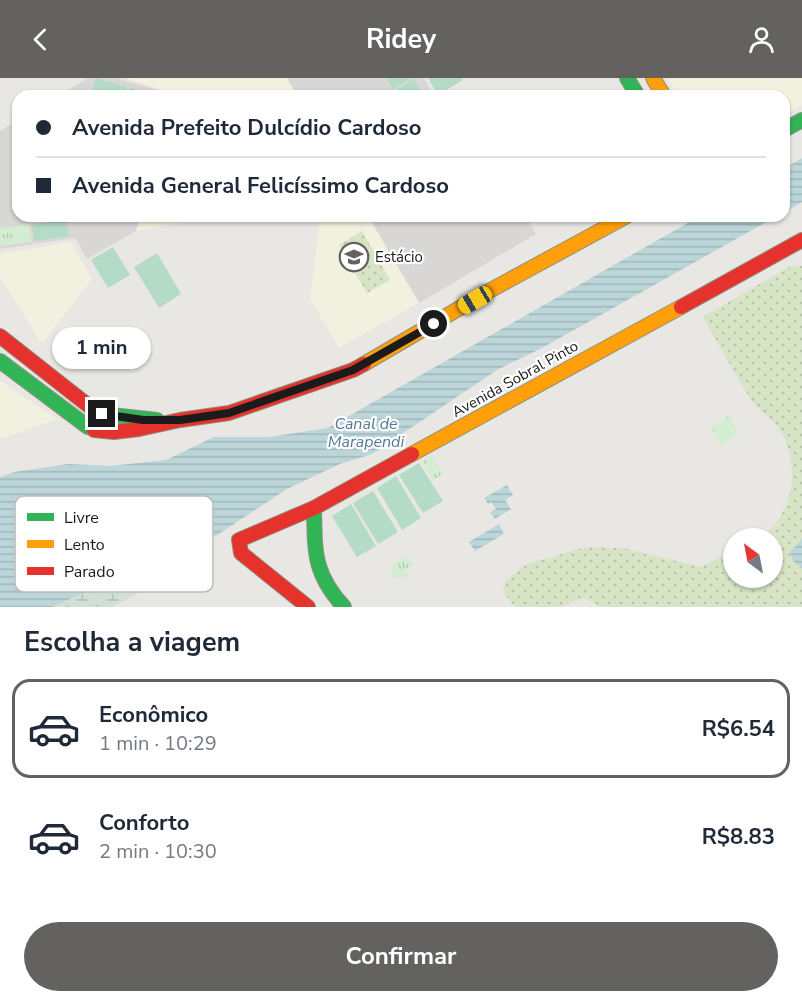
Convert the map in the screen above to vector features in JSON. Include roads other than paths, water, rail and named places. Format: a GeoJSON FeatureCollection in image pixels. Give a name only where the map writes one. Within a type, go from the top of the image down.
{"type":"FeatureCollection","features":[{"type":"Feature","properties":{"kind":"street"},"geometry":{"type":"LineString","coordinates":[[0,361],[91,428],[114,432],[229,413],[353,370],[489,291],[616,222]]}},
{"type":"Feature","properties":{"kind":"street","name":"Avenida Sobral Pinto"},"geometry":{"type":"LineString","coordinates":[[308,607],[241,553],[239,540],[314,508],[802,240]]}},
{"type":"Feature","properties":{"kind":"street"},"geometry":{"type":"LineString","coordinates":[[0,336],[98,412]]}},
{"type":"Feature","properties":{"kind":"street"},"geometry":{"type":"LineString","coordinates":[[91,428],[85,419],[88,413],[98,412],[143,420],[180,420]]}},
{"type":"Feature","properties":{"kind":"street"},"geometry":{"type":"LineString","coordinates":[[314,508],[319,573],[327,589],[344,607]]}},
{"type":"Feature","properties":{"kind":"water"},"geometry":{"type":"Polygon","coordinates":[[[802,158],[802,202],[790,209],[790,165],[802,158]]]}},
{"type":"Feature","properties":{"kind":"water","name":"Canal de Marapendi"},"geometry":{"type":"Polygon","coordinates":[[[689,222],[766,222],[542,348],[497,370],[372,454],[340,464],[287,489],[213,538],[213,496],[15,496],[15,592],[86,592],[52,607],[0,607],[0,477],[14,472],[68,464],[110,466],[166,460],[214,437],[269,437],[328,428],[689,222]]]}},
{"type":"Feature","properties":{"kind":"water"},"geometry":{"type":"Polygon","coordinates":[[[507,485],[513,495],[505,500],[511,509],[495,519],[490,512],[496,509],[484,498],[507,485]]]}},
{"type":"Feature","properties":{"kind":"water"},"geometry":{"type":"Polygon","coordinates":[[[499,524],[504,534],[475,551],[469,542],[499,524]]]}},
{"type":"Feature","properties":{"kind":"water"},"geometry":{"type":"Polygon","coordinates":[[[802,539],[802,568],[793,561],[790,552],[802,539]]]}},
{"type":"Feature","properties":{"kind":"place","name":"Estácio"},"geometry":{"type":"Point","coordinates":[354,257]}}]}
